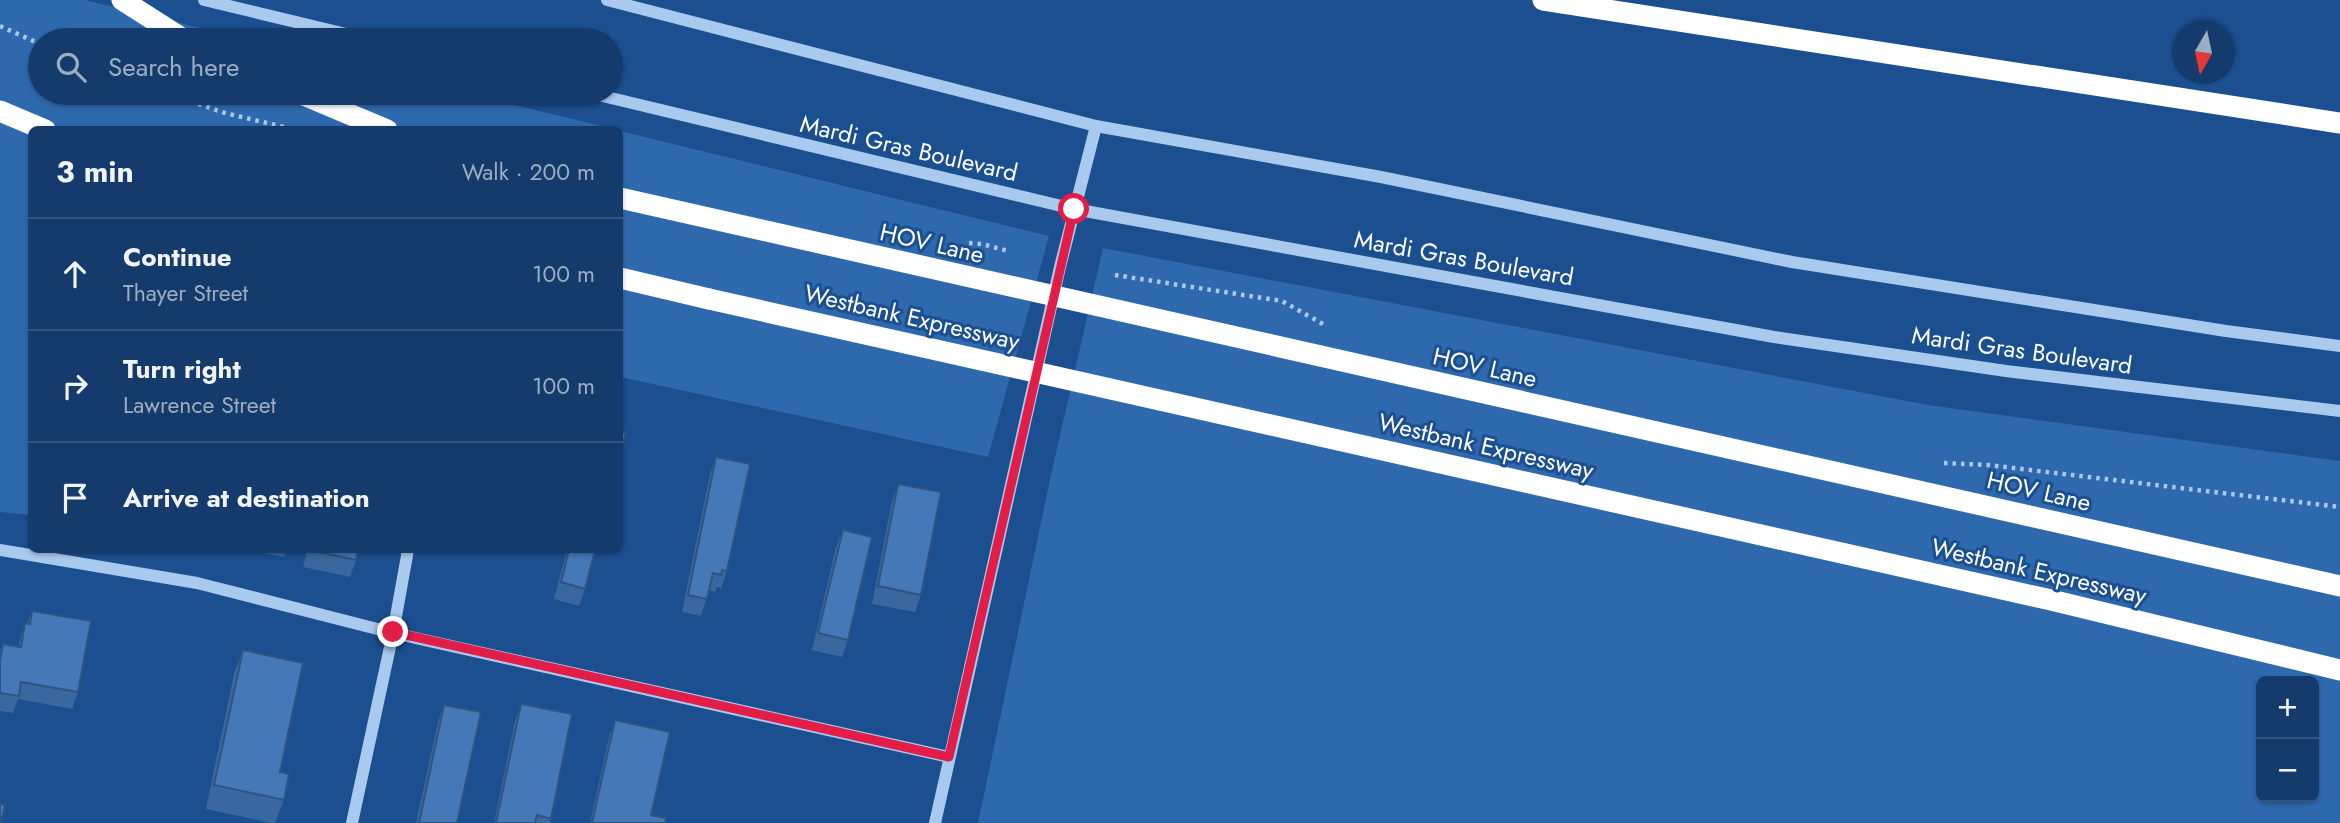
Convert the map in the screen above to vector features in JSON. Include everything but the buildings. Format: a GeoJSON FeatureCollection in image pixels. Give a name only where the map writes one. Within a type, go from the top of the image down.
{"type":"FeatureCollection","features":[{"type":"Feature","properties":{"kind":"highway"},"geometry":{"type":"LineString","coordinates":[[122,0],[165,28]]}},
{"type":"Feature","properties":{"kind":"highway"},"geometry":{"type":"LineString","coordinates":[[1543,0],[2340,123]]}},
{"type":"Feature","properties":{"kind":"highway"},"geometry":{"type":"LineString","coordinates":[[328,105],[377,126]]}},
{"type":"Feature","properties":{"kind":"highway"},"geometry":{"type":"LineString","coordinates":[[0,111],[36,126]]}},
{"type":"Feature","properties":{"kind":"highway","name":"HOV Lane"},"geometry":{"type":"LineString","coordinates":[[623,199],[2340,586]]}},
{"type":"Feature","properties":{"kind":"highway","name":"Westbank Expressway"},"geometry":{"type":"LineString","coordinates":[[623,279],[2038,597],[2340,670]]}},
{"type":"Feature","properties":{"kind":"street"},"geometry":{"type":"LineString","coordinates":[[204,0],[321,28]]}},
{"type":"Feature","properties":{"kind":"street","name":"Mardi Gras Boulevard"},"geometry":{"type":"LineString","coordinates":[[607,0],[1096,126],[1381,177],[1792,262],[2226,331],[2340,346]]}},
{"type":"Feature","properties":{"kind":"street","name":"Mardi Gras Boulevard"},"geometry":{"type":"LineString","coordinates":[[623,101],[1074,209],[1774,337],[2006,371],[2340,411]]}},
{"type":"Feature","properties":{"kind":"street"},"geometry":{"type":"LineString","coordinates":[[935,823],[1074,209],[1096,126]]}},
{"type":"Feature","properties":{"kind":"street"},"geometry":{"type":"LineString","coordinates":[[0,550],[197,583],[393,632],[949,757]]}},
{"type":"Feature","properties":{"kind":"street"},"geometry":{"type":"LineString","coordinates":[[352,823],[407,553]]}},
{"type":"Feature","properties":{"kind":"path"},"geometry":{"type":"LineString","coordinates":[[0,26],[28,39]]}},
{"type":"Feature","properties":{"kind":"path"},"geometry":{"type":"LineString","coordinates":[[201,105],[279,126]]}},
{"type":"Feature","properties":{"kind":"shaded area"},"geometry":{"type":"Polygon","coordinates":[[[0,0],[85,0],[200,28],[28,28],[28,105],[514,105],[602,126],[28,126],[28,515],[0,512],[0,0]]]}},
{"type":"Feature","properties":{"kind":"shaded area"},"geometry":{"type":"Polygon","coordinates":[[[623,132],[1049,236],[988,457],[623,378],[623,132]]]}},
{"type":"Feature","properties":{"kind":"shaded area"},"geometry":{"type":"Polygon","coordinates":[[[1103,248],[1928,405],[2340,461],[2340,823],[978,823],[1052,470],[1103,248]]]}},
{"type":"Feature","properties":{"kind":"route"},"geometry":{"type":"LineString","coordinates":[[393,632],[949,757],[1074,209]]}}]}
